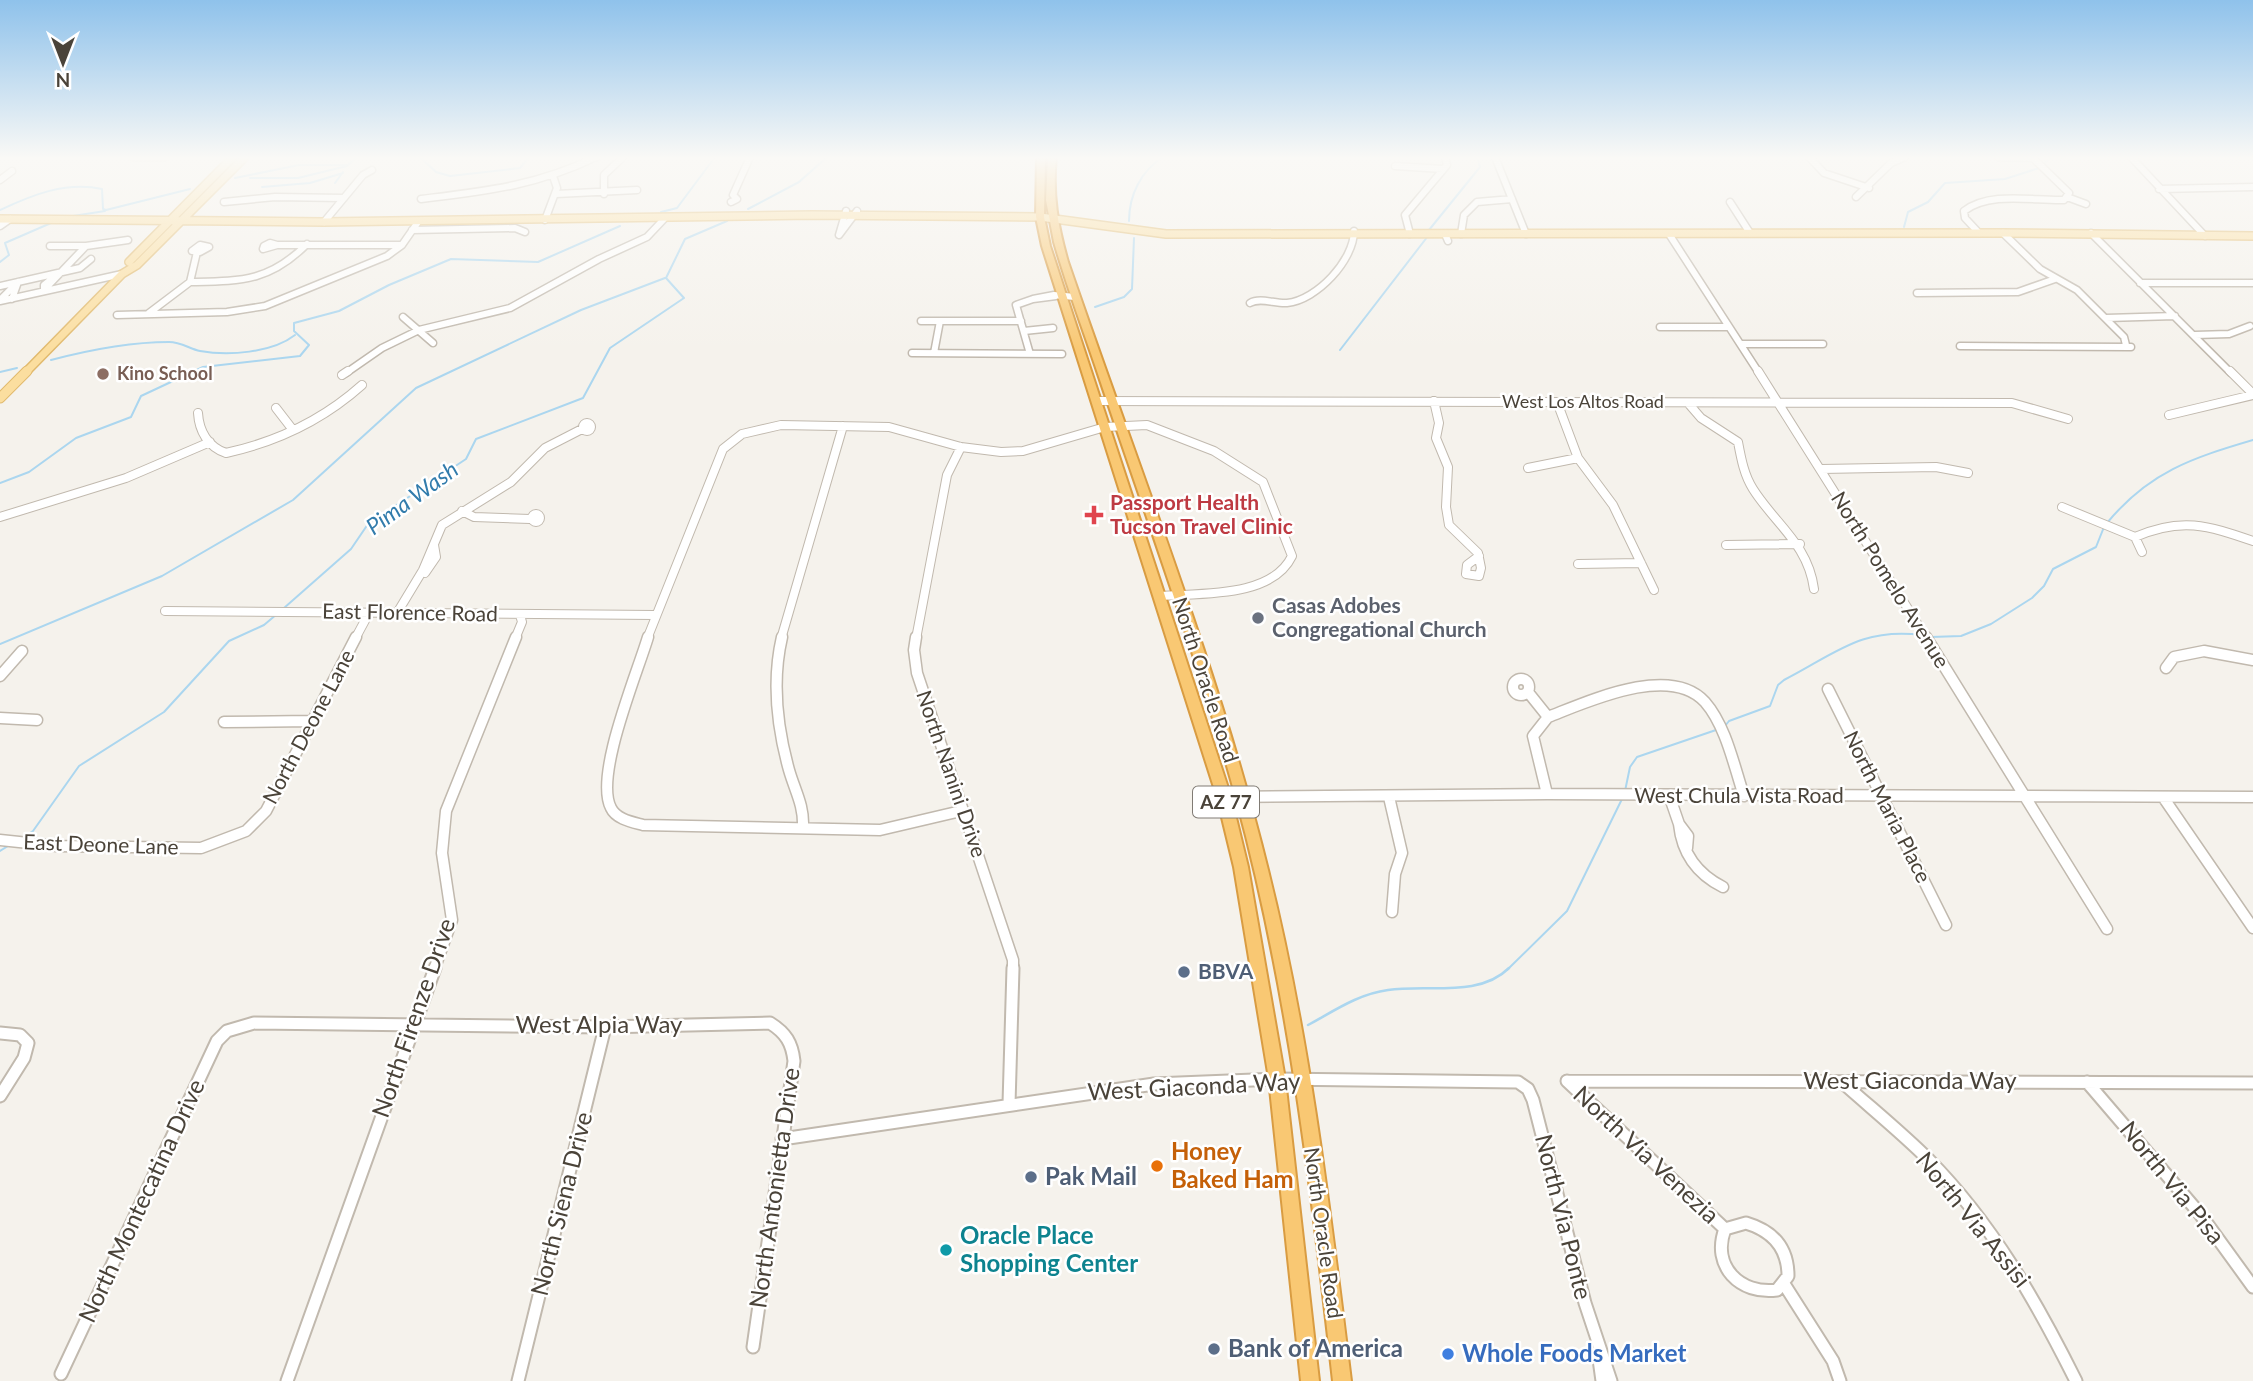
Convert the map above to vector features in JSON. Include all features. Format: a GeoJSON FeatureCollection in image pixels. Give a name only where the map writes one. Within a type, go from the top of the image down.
{"type":"FeatureCollection","features":[{"type":"Feature","properties":{"kind":"highway","name":"North Oracle Road"},"geometry":{"type":"LineString","coordinates":[[1042,221],[1059,296],[1161,596],[1224,797],[1241,867],[1277,1079],[1310,1381]]}},
{"type":"Feature","properties":{"kind":"highway","name":"North Oracle Road"},"geometry":{"type":"LineString","coordinates":[[1053,221],[1075,297],[1177,595],[1242,797],[1265,887],[1321,1206],[1342,1381]]}},
{"type":"Feature","properties":{"kind":"main road"},"geometry":{"type":"LineString","coordinates":[[106,221],[453,221]]}},
{"type":"Feature","properties":{"kind":"main road"},"geometry":{"type":"LineString","coordinates":[[1094,221],[1166,234],[1355,232],[1447,238],[1461,234],[2113,234],[2253,230]]}},
{"type":"Feature","properties":{"kind":"main road"},"geometry":{"type":"LineString","coordinates":[[122,274],[125,267],[167,223]]}},
{"type":"Feature","properties":{"kind":"main road"},"geometry":{"type":"LineString","coordinates":[[0,398],[122,274],[137,265],[179,223]]}},
{"type":"Feature","properties":{"kind":"main road"},"geometry":{"type":"LineString","coordinates":[[2203,233],[2253,236]]}},
{"type":"Feature","properties":{"kind":"street"},"geometry":{"type":"LineString","coordinates":[[198,414],[197,425],[225,455],[293,430],[320,416],[364,385],[344,375],[382,348],[419,330],[510,308],[590,263],[646,237],[662,221]]}},
{"type":"Feature","properties":{"kind":"street"},"geometry":{"type":"LineString","coordinates":[[843,221],[839,234],[849,221]]}},
{"type":"Feature","properties":{"kind":"street"},"geometry":{"type":"LineString","coordinates":[[1407,221],[1410,234]]}},
{"type":"Feature","properties":{"kind":"street"},"geometry":{"type":"LineString","coordinates":[[1461,234],[1463,221]]}},
{"type":"Feature","properties":{"kind":"street"},"geometry":{"type":"LineString","coordinates":[[1521,221],[1526,234]]}},
{"type":"Feature","properties":{"kind":"street"},"geometry":{"type":"LineString","coordinates":[[1743,221],[1750,233]]}},
{"type":"Feature","properties":{"kind":"street"},"geometry":{"type":"LineString","coordinates":[[1968,221],[1979,233]]}},
{"type":"Feature","properties":{"kind":"street"},"geometry":{"type":"LineString","coordinates":[[2192,221],[2203,233]]}},
{"type":"Feature","properties":{"kind":"street"},"geometry":{"type":"LineString","coordinates":[[117,315],[227,312],[265,306],[387,256],[402,245],[418,222]]}},
{"type":"Feature","properties":{"kind":"street"},"geometry":{"type":"LineString","coordinates":[[412,230],[515,228],[525,232]]}},
{"type":"Feature","properties":{"kind":"street"},"geometry":{"type":"LineString","coordinates":[[1250,303],[1255,300],[1292,302],[1330,279],[1355,232]]}},
{"type":"Feature","properties":{"kind":"street"},"geometry":{"type":"LineString","coordinates":[[1960,346],[2129,346],[2106,318],[2077,290],[2031,262],[2003,233]]}},
{"type":"Feature","properties":{"kind":"street"},"geometry":{"type":"LineString","coordinates":[[2091,233],[2253,395]]}},
{"type":"Feature","properties":{"kind":"street","name":"North Pomelo Avenue"},"geometry":{"type":"LineString","coordinates":[[1669,234],[1821,469],[2107,929]]}},
{"type":"Feature","properties":{"kind":"street"},"geometry":{"type":"LineString","coordinates":[[50,246],[105,245],[128,240]]}},
{"type":"Feature","properties":{"kind":"street"},"geometry":{"type":"LineString","coordinates":[[148,314],[190,282],[264,277],[289,264],[307,244]]}},
{"type":"Feature","properties":{"kind":"street"},"geometry":{"type":"LineString","coordinates":[[78,255],[100,250],[105,245]]}},
{"type":"Feature","properties":{"kind":"street"},"geometry":{"type":"LineString","coordinates":[[277,245],[402,245]]}},
{"type":"Feature","properties":{"kind":"street"},"geometry":{"type":"LineString","coordinates":[[47,291],[44,285],[86,246]]}},
{"type":"Feature","properties":{"kind":"street"},"geometry":{"type":"LineString","coordinates":[[190,282],[197,253]]}},
{"type":"Feature","properties":{"kind":"street"},"geometry":{"type":"LineString","coordinates":[[0,286],[83,267],[91,259]]}},
{"type":"Feature","properties":{"kind":"street"},"geometry":{"type":"LineString","coordinates":[[0,301],[122,274]]}},
{"type":"Feature","properties":{"kind":"street"},"geometry":{"type":"LineString","coordinates":[[1917,293],[2018,292],[2055,279]]}},
{"type":"Feature","properties":{"kind":"street"},"geometry":{"type":"LineString","coordinates":[[12,299],[18,282]]}},
{"type":"Feature","properties":{"kind":"street"},"geometry":{"type":"LineString","coordinates":[[0,301],[18,282]]}},
{"type":"Feature","properties":{"kind":"street"},"geometry":{"type":"LineString","coordinates":[[2140,283],[2253,283]]}},
{"type":"Feature","properties":{"kind":"street"},"geometry":{"type":"LineString","coordinates":[[1030,354],[1016,307],[1019,302],[1059,296],[1075,297]]}},
{"type":"Feature","properties":{"kind":"street"},"geometry":{"type":"LineString","coordinates":[[2106,318],[2175,316]]}},
{"type":"Feature","properties":{"kind":"street"},"geometry":{"type":"LineString","coordinates":[[403,317],[433,342]]}},
{"type":"Feature","properties":{"kind":"street"},"geometry":{"type":"LineString","coordinates":[[921,321],[1021,321]]}},
{"type":"Feature","properties":{"kind":"street"},"geometry":{"type":"LineString","coordinates":[[934,353],[940,321]]}},
{"type":"Feature","properties":{"kind":"street"},"geometry":{"type":"LineString","coordinates":[[2195,335],[2229,334],[2250,326]]}},
{"type":"Feature","properties":{"kind":"street"},"geometry":{"type":"LineString","coordinates":[[1660,327],[1728,327]]}},
{"type":"Feature","properties":{"kind":"street"},"geometry":{"type":"LineString","coordinates":[[1024,331],[1053,328]]}},
{"type":"Feature","properties":{"kind":"street"},"geometry":{"type":"LineString","coordinates":[[1742,344],[1824,344]]}},
{"type":"Feature","properties":{"kind":"street"},"geometry":{"type":"LineString","coordinates":[[912,353],[1062,354]]}},
{"type":"Feature","properties":{"kind":"street"},"geometry":{"type":"LineString","coordinates":[[2169,415],[2192,413],[2230,399],[2253,395]]}},
{"type":"Feature","properties":{"kind":"street","name":"West Los Altos Road"},"geometry":{"type":"LineString","coordinates":[[1096,401],[2012,403],[2038,408],[2068,419]]}},
{"type":"Feature","properties":{"kind":"street"},"geometry":{"type":"LineString","coordinates":[[1434,401],[1438,423],[1436,438],[1448,467],[1446,507],[1449,524],[1474,544],[1479,556]]}},
{"type":"Feature","properties":{"kind":"street"},"geometry":{"type":"LineString","coordinates":[[1557,402],[1578,458],[1613,505],[1654,590]]}},
{"type":"Feature","properties":{"kind":"street"},"geometry":{"type":"LineString","coordinates":[[1688,403],[1700,418],[1738,442],[1743,467],[1755,492],[1800,544],[1814,577],[1814,589]]}},
{"type":"Feature","properties":{"kind":"street"},"geometry":{"type":"LineString","coordinates":[[276,408],[293,430]]}},
{"type":"Feature","properties":{"kind":"street"},"geometry":{"type":"LineString","coordinates":[[961,811],[880,830],[643,825],[626,820],[612,811],[605,793],[607,768],[655,615],[723,449],[742,434],[764,427],[889,427],[961,447],[1023,451],[1105,427],[1147,425],[1203,447],[1263,482],[1292,556],[1284,572],[1247,588],[1161,596]]}},
{"type":"Feature","properties":{"kind":"street"},"geometry":{"type":"LineString","coordinates":[[803,827],[804,810],[789,770],[779,718],[775,668],[790,601],[843,426]]}},
{"type":"Feature","properties":{"kind":"street"},"geometry":{"type":"LineString","coordinates":[[397,612],[417,580],[436,557],[434,543],[442,524],[511,482],[545,448],[582,429]]}},
{"type":"Feature","properties":{"kind":"street"},"geometry":{"type":"LineString","coordinates":[[0,517],[126,478],[210,442]]}},
{"type":"Feature","properties":{"kind":"street","name":"North Nanini Drive"},"geometry":{"type":"LineString","coordinates":[[961,447],[947,475],[914,650],[917,673],[961,811],[1013,960],[1009,1104]]}},
{"type":"Feature","properties":{"kind":"street"},"geometry":{"type":"LineString","coordinates":[[1528,468],[1578,458]]}},
{"type":"Feature","properties":{"kind":"street"},"geometry":{"type":"LineString","coordinates":[[1821,469],[1936,467],[1968,473]]}},
{"type":"Feature","properties":{"kind":"street"},"geometry":{"type":"LineString","coordinates":[[2062,507],[2135,537],[2142,552]]}},
{"type":"Feature","properties":{"kind":"street"},"geometry":{"type":"LineString","coordinates":[[462,511],[474,517],[530,519]]}},
{"type":"Feature","properties":{"kind":"street"},"geometry":{"type":"LineString","coordinates":[[2135,537],[2174,522],[2211,527],[2253,541]]}},
{"type":"Feature","properties":{"kind":"street"},"geometry":{"type":"LineString","coordinates":[[1726,545],[1800,544]]}},
{"type":"Feature","properties":{"kind":"street"},"geometry":{"type":"LineString","coordinates":[[1578,564],[1641,563]]}},
{"type":"Feature","properties":{"kind":"street","name":"East Florence Road"},"geometry":{"type":"LineString","coordinates":[[165,611],[655,615]]}},
{"type":"Feature","properties":{"kind":"street","name":"North Deone Lane"},"geometry":{"type":"LineString","coordinates":[[201,848],[246,831],[266,811],[369,613]]}},
{"type":"Feature","properties":{"kind":"street","name":"North Firenze Drive"},"geometry":{"type":"LineString","coordinates":[[287,1381],[412,1024],[452,920],[453,896],[440,846],[446,811],[522,622],[520,615]]}},
{"type":"Feature","properties":{"kind":"street"},"geometry":{"type":"LineString","coordinates":[[0,676],[22,650]]}},
{"type":"Feature","properties":{"kind":"street"},"geometry":{"type":"LineString","coordinates":[[2166,668],[2174,657],[2204,650],[2253,660]]}},
{"type":"Feature","properties":{"kind":"street"},"geometry":{"type":"LineString","coordinates":[[1547,794],[1533,736],[1548,717],[1592,701],[1668,683],[1683,685],[1704,700],[1719,728],[1744,796]]}},
{"type":"Feature","properties":{"kind":"street","name":"North Maria Place"},"geometry":{"type":"LineString","coordinates":[[1828,689],[1946,925]]}},
{"type":"Feature","properties":{"kind":"street"},"geometry":{"type":"LineString","coordinates":[[1528,692],[1548,717]]}},
{"type":"Feature","properties":{"kind":"street"},"geometry":{"type":"LineString","coordinates":[[0,718],[37,720]]}},
{"type":"Feature","properties":{"kind":"street"},"geometry":{"type":"LineString","coordinates":[[224,722],[311,721]]}},
{"type":"Feature","properties":{"kind":"street","name":"West Chula Vista Road"},"geometry":{"type":"LineString","coordinates":[[1224,797],[1547,794],[2253,797]]}},
{"type":"Feature","properties":{"kind":"street"},"geometry":{"type":"LineString","coordinates":[[1669,795],[1679,824],[1680,836],[1692,862],[1705,879],[1723,887]]}},
{"type":"Feature","properties":{"kind":"street"},"geometry":{"type":"LineString","coordinates":[[1389,797],[1402,853],[1395,874],[1392,912]]}},
{"type":"Feature","properties":{"kind":"street"},"geometry":{"type":"LineString","coordinates":[[2162,797],[2253,928]]}},
{"type":"Feature","properties":{"kind":"street","name":"East Deone Lane"},"geometry":{"type":"LineString","coordinates":[[0,840],[57,846],[201,848]]}},
{"type":"Feature","properties":{"kind":"street","name":"West Alpia Way"},"geometry":{"type":"LineString","coordinates":[[227,1031],[254,1023],[606,1027],[770,1023],[784,1031]]}},
{"type":"Feature","properties":{"kind":"street","name":"North Siena Drive"},"geometry":{"type":"LineString","coordinates":[[517,1381],[606,1027]]}},
{"type":"Feature","properties":{"kind":"street","name":"North Montecatina Drive"},"geometry":{"type":"LineString","coordinates":[[61,1374],[210,1055],[227,1031]]}},
{"type":"Feature","properties":{"kind":"street","name":"North Antonietta Drive"},"geometry":{"type":"LineString","coordinates":[[753,1347],[794,1061],[792,1041],[784,1031]]}},
{"type":"Feature","properties":{"kind":"street"},"geometry":{"type":"LineString","coordinates":[[0,1033],[20,1035],[29,1043],[24,1058],[0,1096]]}},
{"type":"Feature","properties":{"kind":"street","name":"West Giaconda Way"},"geometry":{"type":"LineString","coordinates":[[782,1139],[1154,1084],[1277,1079],[1499,1080],[1524,1085]]}},
{"type":"Feature","properties":{"kind":"street","name":"West Giaconda Way"},"geometry":{"type":"LineString","coordinates":[[1567,1081],[2253,1083]]}},
{"type":"Feature","properties":{"kind":"street","name":"North Via Venezia"},"geometry":{"type":"LineString","coordinates":[[1567,1081],[1725,1229]]}},
{"type":"Feature","properties":{"kind":"street","name":"North Via Assisi"},"geometry":{"type":"LineString","coordinates":[[1842,1082],[1930,1161],[2003,1250],[2034,1297],[2076,1381]]}},
{"type":"Feature","properties":{"kind":"street","name":"North Via Pisa"},"geometry":{"type":"LineString","coordinates":[[2087,1082],[2200,1214],[2253,1287]]}},
{"type":"Feature","properties":{"kind":"street","name":"North Via Ponte"},"geometry":{"type":"LineString","coordinates":[[1524,1085],[1533,1100],[1598,1350],[1602,1381]]}},
{"type":"Feature","properties":{"kind":"street"},"geometry":{"type":"LineString","coordinates":[[1745,1223],[1756,1225],[1774,1237],[1787,1256],[1789,1266],[1784,1284],[1768,1292],[1757,1292],[1736,1280],[1727,1270],[1719,1248],[1725,1229],[1745,1223]]}},
{"type":"Feature","properties":{"kind":"street"},"geometry":{"type":"LineString","coordinates":[[1784,1284],[1833,1361],[1840,1381]]}},
{"type":"Feature","properties":{"kind":"street","name":"North Via Ponte"},"geometry":{"type":"LineString","coordinates":[[1598,1350],[1611,1381]]}},
{"type":"Feature","properties":{"kind":"waterway","name":"Pima Wash"},"geometry":{"type":"LineString","coordinates":[[284,608],[351,549],[368,524],[466,459],[476,439],[583,398],[610,348],[684,298],[666,278],[685,239],[726,221]]}},
{"type":"Feature","properties":{"kind":"waterway"},"geometry":{"type":"LineString","coordinates":[[1429,230],[1436,221]]}},
{"type":"Feature","properties":{"kind":"waterway"},"geometry":{"type":"LineString","coordinates":[[1904,227],[1905,221]]}},
{"type":"Feature","properties":{"kind":"waterway"},"geometry":{"type":"LineString","coordinates":[[0,262],[9,255],[5,243],[51,223]]}},
{"type":"Feature","properties":{"kind":"waterway"},"geometry":{"type":"LineString","coordinates":[[0,483],[29,472],[76,438],[131,417],[141,396],[203,367],[300,356],[309,345],[294,331],[294,323],[339,311],[389,285],[451,259],[538,262],[620,226]]}},
{"type":"Feature","properties":{"kind":"waterway"},"geometry":{"type":"LineString","coordinates":[[1340,350],[1428,236]]}},
{"type":"Feature","properties":{"kind":"waterway"},"geometry":{"type":"LineString","coordinates":[[1095,307],[1124,297],[1132,289],[1134,238]]}},
{"type":"Feature","properties":{"kind":"waterway"},"geometry":{"type":"LineString","coordinates":[[0,644],[162,576],[293,500],[416,388],[581,310],[665,278]]}},
{"type":"Feature","properties":{"kind":"waterway"},"geometry":{"type":"LineString","coordinates":[[51,360],[110,347],[154,342],[173,342],[211,352],[249,352],[274,346],[295,335]]}},
{"type":"Feature","properties":{"kind":"waterway"},"geometry":{"type":"LineString","coordinates":[[0,372],[17,368]]}},
{"type":"Feature","properties":{"kind":"waterway"},"geometry":{"type":"LineString","coordinates":[[2107,523],[2139,491],[2173,469],[2210,453],[2253,440]]}},
{"type":"Feature","properties":{"kind":"waterway"},"geometry":{"type":"LineString","coordinates":[[1931,637],[1961,636],[1991,624],[2032,598],[2044,586],[2053,569],[2096,547],[2104,527]]}},
{"type":"Feature","properties":{"kind":"waterway","name":"Pima Wash"},"geometry":{"type":"LineString","coordinates":[[22,838],[33,831],[79,766],[164,712],[229,641],[264,625],[277,614]]}},
{"type":"Feature","properties":{"kind":"waterway"},"geometry":{"type":"LineString","coordinates":[[1725,726],[1729,721],[1770,706],[1778,685],[1784,680],[1849,645],[1882,635],[1922,635]]}},
{"type":"Feature","properties":{"kind":"waterway"},"geometry":{"type":"LineString","coordinates":[[1625,791],[1630,767],[1637,757],[1716,730]]}},
{"type":"Feature","properties":{"kind":"waterway"},"geometry":{"type":"LineString","coordinates":[[1507,970],[1567,911],[1622,799]]}},
{"type":"Feature","properties":{"kind":"waterway","name":"Pima Wash"},"geometry":{"type":"LineString","coordinates":[[0,851],[8,846]]}},
{"type":"Feature","properties":{"kind":"waterway"},"geometry":{"type":"LineString","coordinates":[[1308,1025],[1366,995],[1388,990],[1468,987],[1497,977],[1509,968]]}},
{"type":"Feature","properties":{"kind":"place","name":"Kino School"},"geometry":{"type":"Point","coordinates":[103,374]}},
{"type":"Feature","properties":{"kind":"place","name":"Passport Health Tucson Travel Clinic"},"geometry":{"type":"Point","coordinates":[1094,515]}},
{"type":"Feature","properties":{"kind":"place","name":"Casas Adobes Congregational Church"},"geometry":{"type":"Point","coordinates":[1258,618]}},
{"type":"Feature","properties":{"kind":"place","name":"BBVA"},"geometry":{"type":"Point","coordinates":[1184,972]}},
{"type":"Feature","properties":{"kind":"place","name":"Honey Baked Ham"},"geometry":{"type":"Point","coordinates":[1157,1166]}},
{"type":"Feature","properties":{"kind":"place","name":"Pak Mail"},"geometry":{"type":"Point","coordinates":[1031,1177]}},
{"type":"Feature","properties":{"kind":"place","name":"Oracle Place Shopping Center"},"geometry":{"type":"Point","coordinates":[946,1250]}},
{"type":"Feature","properties":{"kind":"place","name":"Bank of America"},"geometry":{"type":"Point","coordinates":[1214,1349]}},
{"type":"Feature","properties":{"kind":"place","name":"Whole Foods Market"},"geometry":{"type":"Point","coordinates":[1448,1354]}}]}
